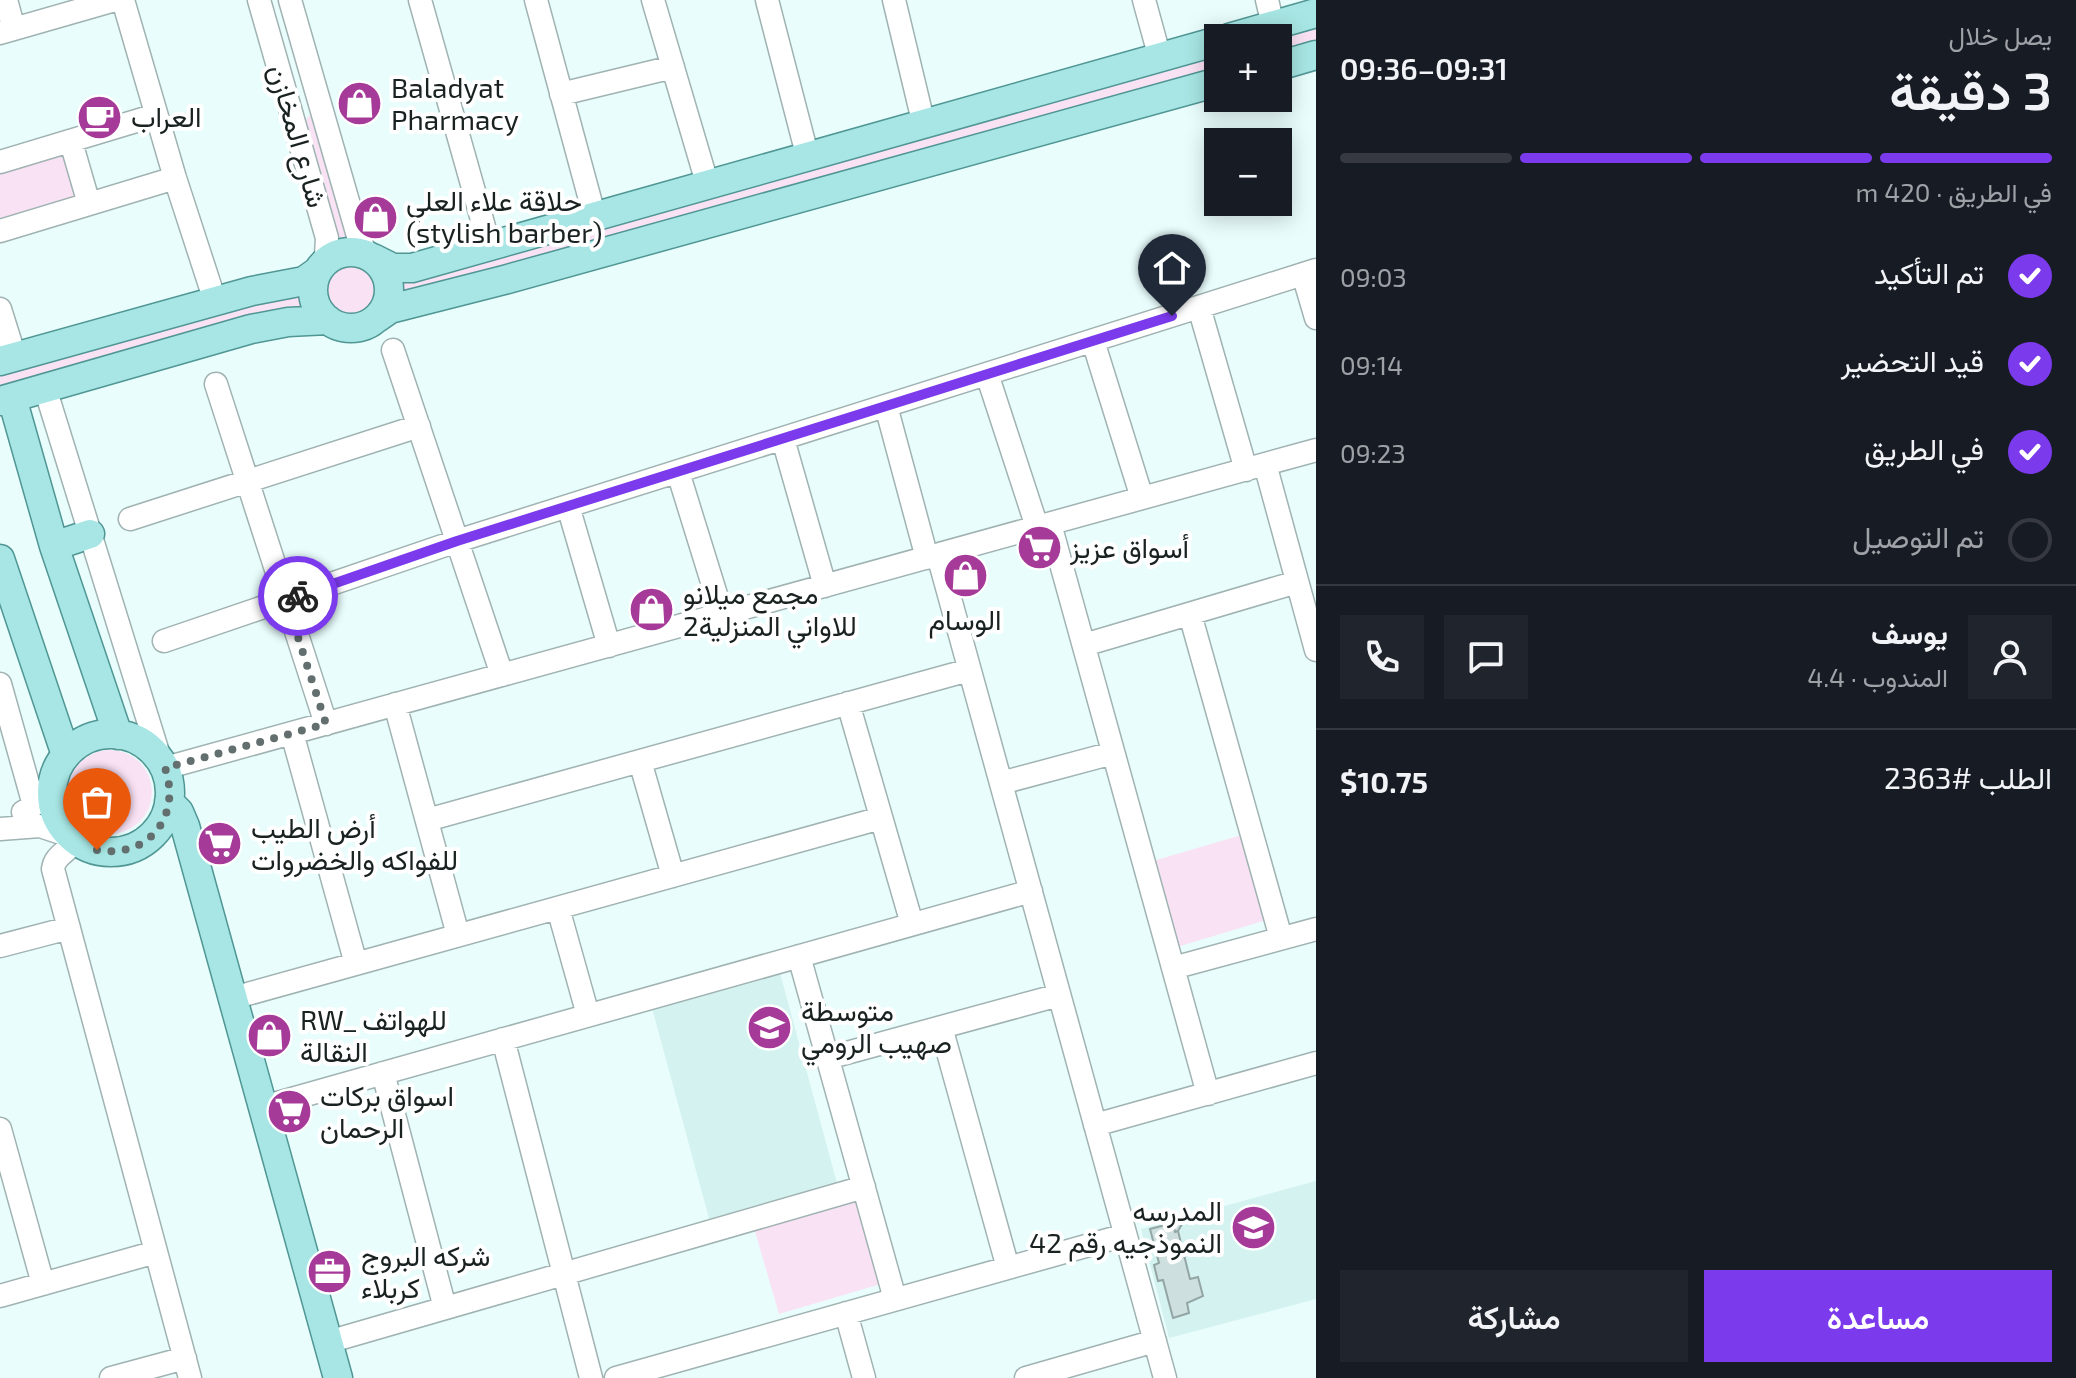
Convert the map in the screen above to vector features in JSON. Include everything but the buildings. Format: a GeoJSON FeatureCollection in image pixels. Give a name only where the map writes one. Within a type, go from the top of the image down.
{"type":"FeatureCollection","features":[{"type":"Feature","properties":{"kind":"main road"},"geometry":{"type":"LineString","coordinates":[[1252,24],[1270,13],[1316,13]]}},
{"type":"Feature","properties":{"kind":"main road"},"geometry":{"type":"LineString","coordinates":[[7,359],[215,301],[304,281],[337,254],[362,253],[402,270],[490,248],[1204,45]]}},
{"type":"Feature","properties":{"kind":"main road"},"geometry":{"type":"LineString","coordinates":[[1292,62],[1316,55]]}},
{"type":"Feature","properties":{"kind":"main road"},"geometry":{"type":"LineString","coordinates":[[318,271],[314,297],[319,310],[339,326],[353,328],[366,325],[390,309],[1204,86]]}},
{"type":"Feature","properties":{"kind":"main road"},"geometry":{"type":"LineString","coordinates":[[373,258],[383,268],[389,294],[377,318]]}},
{"type":"Feature","properties":{"kind":"main road"},"geometry":{"type":"LineString","coordinates":[[118,735],[6,399],[251,329],[278,323],[328,320]]}},
{"type":"Feature","properties":{"kind":"main road"},"geometry":{"type":"LineString","coordinates":[[54,546],[90,534]]}},
{"type":"Feature","properties":{"kind":"main road"},"geometry":{"type":"LineString","coordinates":[[0,563],[66,755]]}},
{"type":"Feature","properties":{"kind":"main road"},"geometry":{"type":"LineString","coordinates":[[99,735],[135,739],[150,749],[163,765],[168,779],[169,802],[161,825],[144,842],[133,848],[109,852],[85,846],[62,827],[53,806],[53,783],[66,755],[81,743],[99,735]]}},
{"type":"Feature","properties":{"kind":"main road"},"geometry":{"type":"LineString","coordinates":[[169,802],[179,812],[185,826],[338,1378]]}},
{"type":"Feature","properties":{"kind":"street"},"geometry":{"type":"LineString","coordinates":[[6,0],[7,31],[115,0]]}},
{"type":"Feature","properties":{"kind":"street"},"geometry":{"type":"LineString","coordinates":[[123,0],[215,301]]}},
{"type":"Feature","properties":{"kind":"street","name":"شارع المخازن"},"geometry":{"type":"LineString","coordinates":[[259,0],[327,238],[326,255],[318,271]]}},
{"type":"Feature","properties":{"kind":"street","name":"شارع المخازن"},"geometry":{"type":"LineString","coordinates":[[290,0],[358,236],[373,258]]}},
{"type":"Feature","properties":{"kind":"street"},"geometry":{"type":"LineString","coordinates":[[420,0],[490,248]]}},
{"type":"Feature","properties":{"kind":"street"},"geometry":{"type":"LineString","coordinates":[[653,0],[708,186]]}},
{"type":"Feature","properties":{"kind":"street"},"geometry":{"type":"LineString","coordinates":[[767,0],[808,158]]}},
{"type":"Feature","properties":{"kind":"street"},"geometry":{"type":"LineString","coordinates":[[895,0],[924,125]]}},
{"type":"Feature","properties":{"kind":"street"},"geometry":{"type":"LineString","coordinates":[[1144,0],[1160,58]]}},
{"type":"Feature","properties":{"kind":"street"},"geometry":{"type":"LineString","coordinates":[[544,2],[561,94],[595,218]]}},
{"type":"Feature","properties":{"kind":"street"},"geometry":{"type":"LineString","coordinates":[[561,94],[673,67]]}},
{"type":"Feature","properties":{"kind":"street"},"geometry":{"type":"LineString","coordinates":[[286,96],[299,99],[312,94],[316,88]]}},
{"type":"Feature","properties":{"kind":"street"},"geometry":{"type":"LineString","coordinates":[[293,119],[309,109],[323,112]]}},
{"type":"Feature","properties":{"kind":"street"},"geometry":{"type":"LineString","coordinates":[[0,162],[156,115]]}},
{"type":"Feature","properties":{"kind":"street"},"geometry":{"type":"LineString","coordinates":[[71,142],[89,204]]}},
{"type":"Feature","properties":{"kind":"street"},"geometry":{"type":"LineString","coordinates":[[0,231],[175,178]]}},
{"type":"Feature","properties":{"kind":"street"},"geometry":{"type":"LineString","coordinates":[[164,641],[457,541],[1310,272],[1316,318]]}},
{"type":"Feature","properties":{"kind":"street"},"geometry":{"type":"LineString","coordinates":[[1199,307],[1297,582],[1316,650]]}},
{"type":"Feature","properties":{"kind":"street"},"geometry":{"type":"LineString","coordinates":[[0,309],[7,359]]}},
{"type":"Feature","properties":{"kind":"street"},"geometry":{"type":"LineString","coordinates":[[1093,341],[1142,498]]}},
{"type":"Feature","properties":{"kind":"street"},"geometry":{"type":"LineString","coordinates":[[393,350],[502,675]]}},
{"type":"Feature","properties":{"kind":"street"},"geometry":{"type":"LineString","coordinates":[[987,374],[1084,645],[1208,1094]]}},
{"type":"Feature","properties":{"kind":"street"},"geometry":{"type":"LineString","coordinates":[[216,384],[326,724]]}},
{"type":"Feature","properties":{"kind":"street"},"geometry":{"type":"LineString","coordinates":[[45,388],[163,765],[326,724],[1316,450]]}},
{"type":"Feature","properties":{"kind":"street"},"geometry":{"type":"LineString","coordinates":[[886,406],[969,670],[1165,1378]]}},
{"type":"Feature","properties":{"kind":"street"},"geometry":{"type":"LineString","coordinates":[[130,519],[419,426]]}},
{"type":"Feature","properties":{"kind":"street"},"geometry":{"type":"LineString","coordinates":[[783,439],[825,586]]}},
{"type":"Feature","properties":{"kind":"street"},"geometry":{"type":"LineString","coordinates":[[678,472],[722,614]]}},
{"type":"Feature","properties":{"kind":"street"},"geometry":{"type":"LineString","coordinates":[[568,506],[609,646]]}},
{"type":"Feature","properties":{"kind":"street"},"geometry":{"type":"LineString","coordinates":[[1084,645],[1297,582]]}},
{"type":"Feature","properties":{"kind":"street"},"geometry":{"type":"LineString","coordinates":[[1190,614],[1281,938]]}},
{"type":"Feature","properties":{"kind":"street"},"geometry":{"type":"LineString","coordinates":[[427,820],[969,670]]}},
{"type":"Feature","properties":{"kind":"street"},"geometry":{"type":"LineString","coordinates":[[0,684],[34,805]]}},
{"type":"Feature","properties":{"kind":"street"},"geometry":{"type":"LineString","coordinates":[[848,703],[912,924]]}},
{"type":"Feature","properties":{"kind":"street"},"geometry":{"type":"LineString","coordinates":[[395,704],[458,935]]}},
{"type":"Feature","properties":{"kind":"street"},"geometry":{"type":"LineString","coordinates":[[292,733],[356,964]]}},
{"type":"Feature","properties":{"kind":"street"},"geometry":{"type":"LineString","coordinates":[[1001,783],[1113,753]]}},
{"type":"Feature","properties":{"kind":"street"},"geometry":{"type":"LineString","coordinates":[[640,761],[673,876]]}},
{"type":"Feature","properties":{"kind":"street"},"geometry":{"type":"LineString","coordinates":[[0,823],[34,805],[53,783]]}},
{"type":"Feature","properties":{"kind":"street"},"geometry":{"type":"LineString","coordinates":[[233,998],[881,818]]}},
{"type":"Feature","properties":{"kind":"street"},"geometry":{"type":"LineString","coordinates":[[0,829],[40,826],[72,838],[70,848],[53,865],[188,1368],[111,1378]]}},
{"type":"Feature","properties":{"kind":"street"},"geometry":{"type":"LineString","coordinates":[[263,1107],[1031,891]]}},
{"type":"Feature","properties":{"kind":"street"},"geometry":{"type":"LineString","coordinates":[[558,908],[588,1015]]}},
{"type":"Feature","properties":{"kind":"street"},"geometry":{"type":"LineString","coordinates":[[0,946],[69,928]]}},
{"type":"Feature","properties":{"kind":"street"},"geometry":{"type":"LineString","coordinates":[[1173,968],[1316,929]]}},
{"type":"Feature","properties":{"kind":"street"},"geometry":{"type":"LineString","coordinates":[[799,956],[895,1299]]}},
{"type":"Feature","properties":{"kind":"street"},"geometry":{"type":"LineString","coordinates":[[828,1058],[1059,995]]}},
{"type":"Feature","properties":{"kind":"street"},"geometry":{"type":"LineString","coordinates":[[941,1027],[1008,1268]]}},
{"type":"Feature","properties":{"kind":"street"},"geometry":{"type":"LineString","coordinates":[[503,1039],[591,1378]]}},
{"type":"Feature","properties":{"kind":"street"},"geometry":{"type":"LineString","coordinates":[[1095,1125],[1316,1063]]}},
{"type":"Feature","properties":{"kind":"street"},"geometry":{"type":"LineString","coordinates":[[383,1073],[445,1308]]}},
{"type":"Feature","properties":{"kind":"street"},"geometry":{"type":"LineString","coordinates":[[0,1129],[43,1284]]}},
{"type":"Feature","properties":{"kind":"street"},"geometry":{"type":"LineString","coordinates":[[328,1342],[864,1187]]}},
{"type":"Feature","properties":{"kind":"street"},"geometry":{"type":"LineString","coordinates":[[629,1376],[1125,1235]]}},
{"type":"Feature","properties":{"kind":"street"},"geometry":{"type":"LineString","coordinates":[[0,1296],[156,1252]]}},
{"type":"Feature","properties":{"kind":"street"},"geometry":{"type":"LineString","coordinates":[[846,1313],[864,1378]]}},
{"type":"Feature","properties":{"kind":"street"},"geometry":{"type":"LineString","coordinates":[[1034,1377],[1155,1341]]}},
{"type":"Feature","properties":{"kind":"shaded area"},"geometry":{"type":"Polygon","coordinates":[[[1316,29],[1316,41],[1292,48],[1292,36],[1316,29]]]}},
{"type":"Feature","properties":{"kind":"shaded area"},"geometry":{"type":"Polygon","coordinates":[[[1204,61],[1204,72],[396,297],[395,282],[406,282],[1204,61]]]}},
{"type":"Feature","properties":{"kind":"shaded area"},"geometry":{"type":"Polygon","coordinates":[[[311,114],[345,229],[346,242],[339,237],[306,119],[311,114]]]}},
{"type":"Feature","properties":{"kind":"shaded area"},"geometry":{"type":"Polygon","coordinates":[[[67,152],[79,198],[0,220],[0,171],[67,152]]]}},
{"type":"Feature","properties":{"kind":"shaded area"},"geometry":{"type":"Polygon","coordinates":[[[351,263],[370,270],[377,289],[370,308],[351,315],[332,308],[325,289],[332,270],[351,263]]]}},
{"type":"Feature","properties":{"kind":"shaded area"},"geometry":{"type":"Polygon","coordinates":[[[297,296],[305,299],[301,307],[223,323],[0,385],[0,375],[248,305],[297,296]]]}},
{"type":"Feature","properties":{"kind":"shaded area"},"geometry":{"type":"Polygon","coordinates":[[[110,750],[126,753],[140,762],[149,776],[152,792],[149,808],[140,822],[126,831],[110,834],[94,831],[80,822],[71,808],[68,792],[71,776],[80,762],[94,753],[110,750]]]}},
{"type":"Feature","properties":{"kind":"shaded area"},"geometry":{"type":"Polygon","coordinates":[[[1245,834],[1270,919],[1177,947],[1153,861],[1245,834]]]}},
{"type":"Feature","properties":{"kind":"shaded area"},"geometry":{"type":"Polygon","coordinates":[[[780,973],[838,1187],[710,1222],[652,1008],[780,973]]]}},
{"type":"Feature","properties":{"kind":"shaded area"},"geometry":{"type":"Polygon","coordinates":[[[1316,1181],[1316,1299],[1169,1338],[1141,1229],[1316,1181]]]}},
{"type":"Feature","properties":{"kind":"shaded area"},"geometry":{"type":"Polygon","coordinates":[[[855,1198],[881,1284],[779,1314],[754,1228],[855,1198]]]}},
{"type":"Feature","properties":{"kind":"way so far"},"geometry":{"type":"LineString","coordinates":[[97,850],[109,852],[133,848],[161,825],[170,791],[165,768],[326,724],[286,600],[298,596]]}},
{"type":"Feature","properties":{"kind":"place","name":"Baladyat Pharmacy"},"geometry":{"type":"Point","coordinates":[360,104]}},
{"type":"Feature","properties":{"kind":"place","name":"العراب"},"geometry":{"type":"Point","coordinates":[100,117]}},
{"type":"Feature","properties":{"kind":"place","name":"حلاقة علاء العلي (stylish barber)"},"geometry":{"type":"Point","coordinates":[375,217]}},
{"type":"Feature","properties":{"kind":"place","name":"أسواق عزيز"},"geometry":{"type":"Point","coordinates":[1039,548]}},
{"type":"Feature","properties":{"kind":"place","name":"الوسام"},"geometry":{"type":"Point","coordinates":[965,576]}},
{"type":"Feature","properties":{"kind":"place","name":"مجمع ميلانو للاواني المنزلية2"},"geometry":{"type":"Point","coordinates":[652,610]}},
{"type":"Feature","properties":{"kind":"place","name":"أرض الطيب للفواكه والخضروات"},"geometry":{"type":"Point","coordinates":[220,844]}},
{"type":"Feature","properties":{"kind":"place","name":"متوسطة صهيب الرومي"},"geometry":{"type":"Point","coordinates":[770,1027]}},
{"type":"Feature","properties":{"kind":"place","name":"RW_ للهواتف النقالة"},"geometry":{"type":"Point","coordinates":[269,1036]}},
{"type":"Feature","properties":{"kind":"place","name":"اسواق بركات الرحمان"},"geometry":{"type":"Point","coordinates":[289,1112]}},
{"type":"Feature","properties":{"kind":"place","name":"المدرسه النموذجيه رقم 42"},"geometry":{"type":"Point","coordinates":[1253,1227]}},
{"type":"Feature","properties":{"kind":"place","name":"شركه البروج كربلاء"},"geometry":{"type":"Point","coordinates":[330,1272]}},
{"type":"Feature","properties":{"kind":"route"},"geometry":{"type":"LineString","coordinates":[[298,596],[457,541],[1172,316]]}}]}
